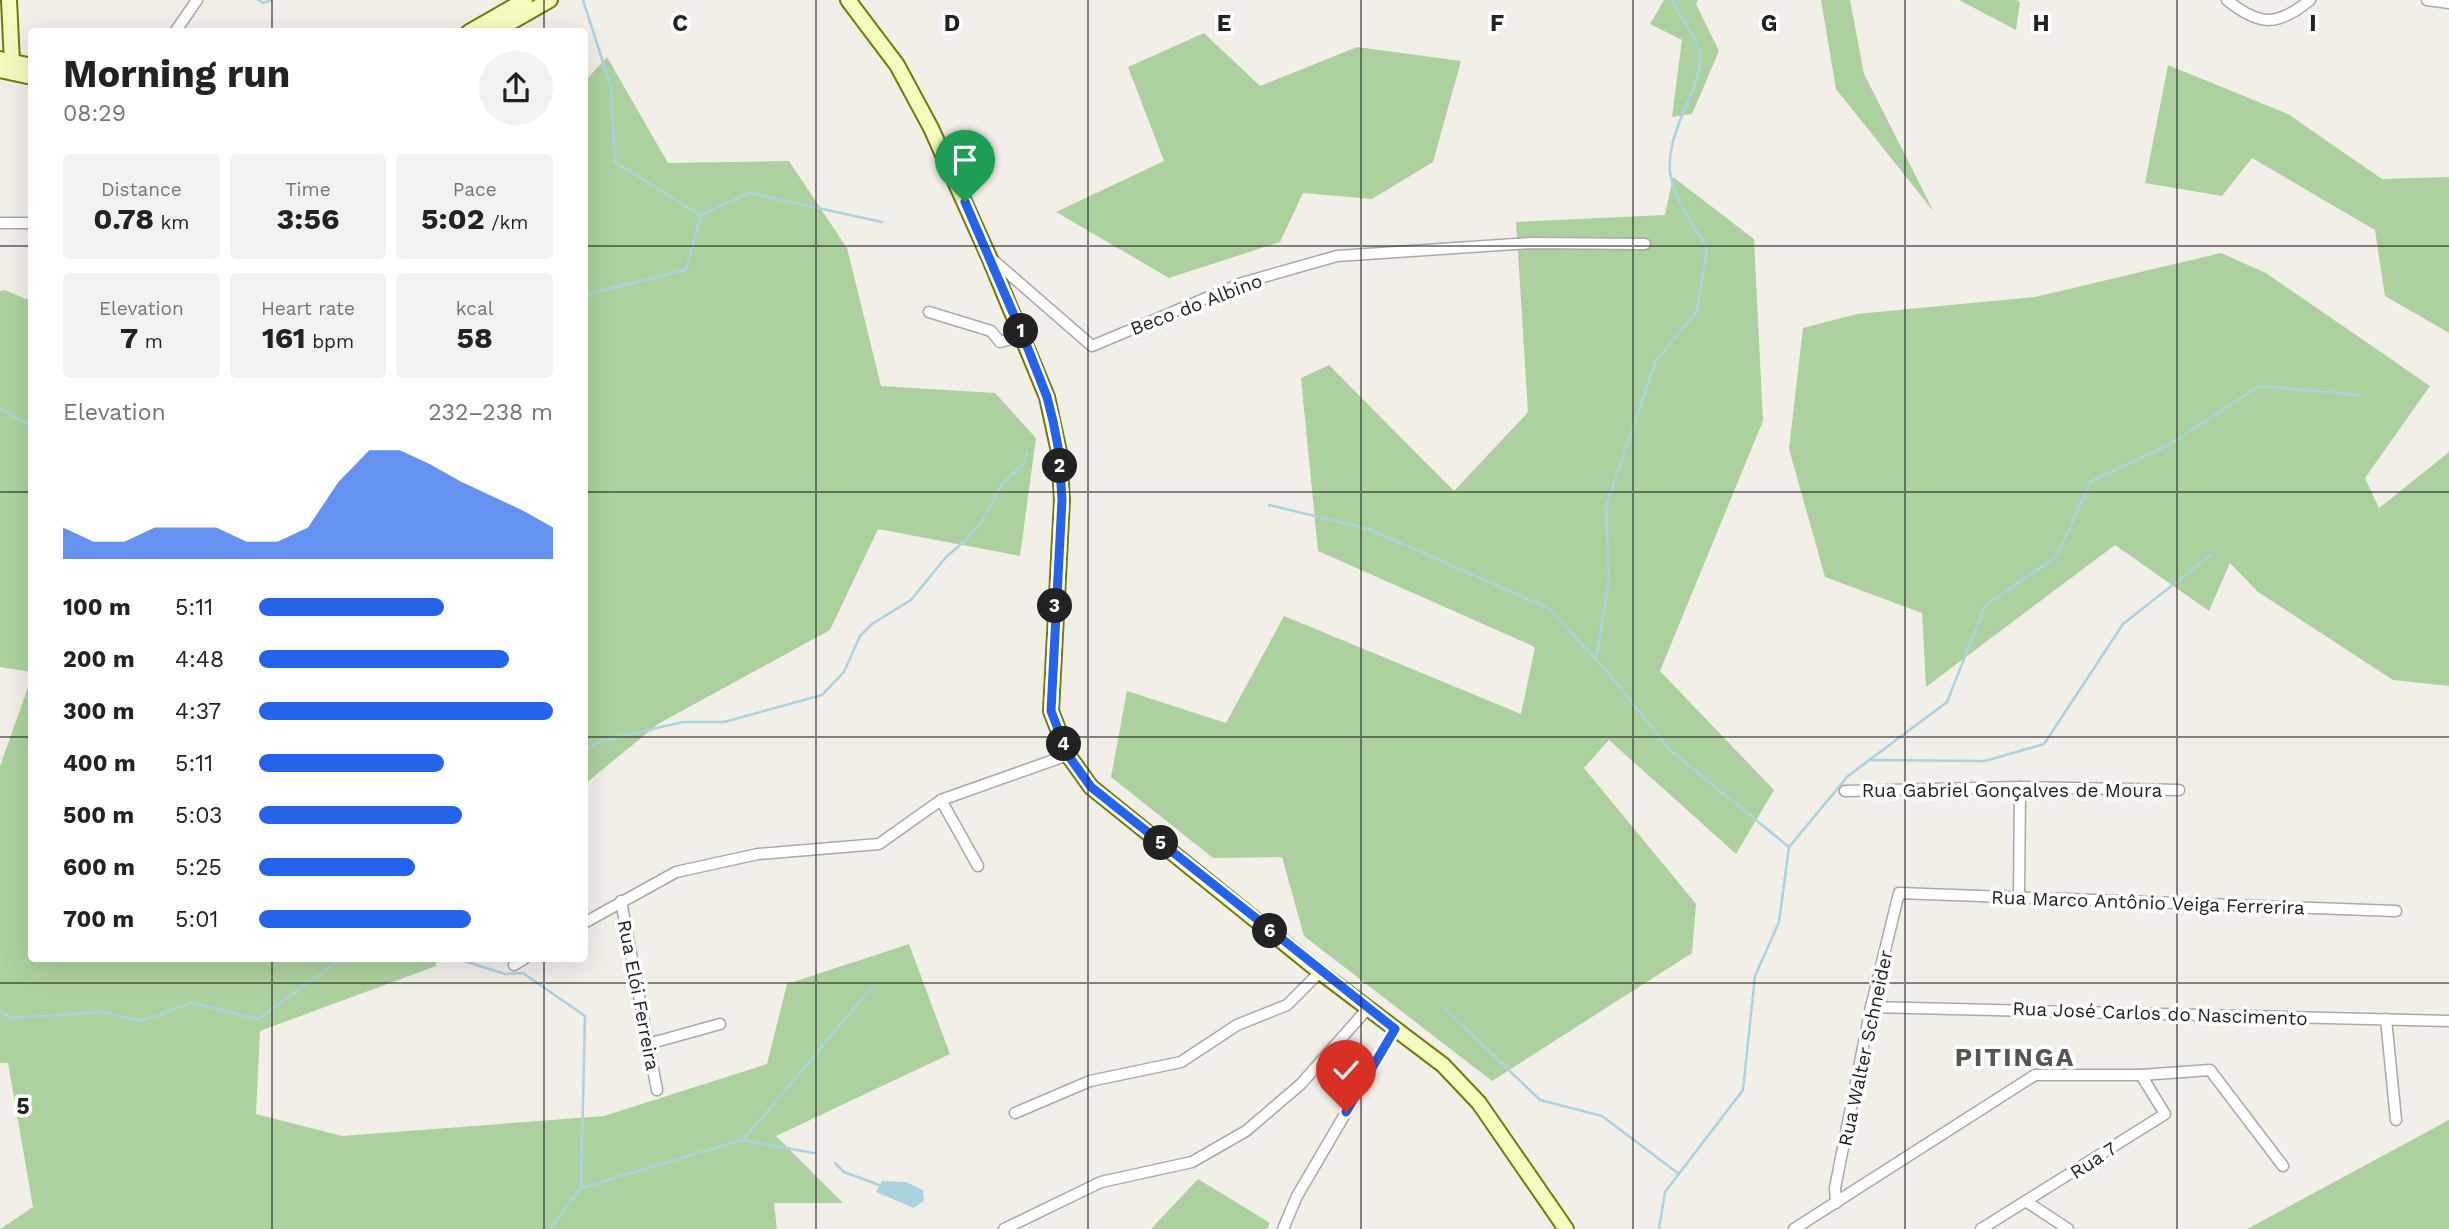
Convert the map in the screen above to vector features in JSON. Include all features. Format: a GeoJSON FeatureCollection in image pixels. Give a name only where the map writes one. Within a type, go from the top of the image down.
{"type":"FeatureCollection","features":[{"type":"Feature","properties":{"kind":"main road"},"geometry":{"type":"LineString","coordinates":[[9,0],[11,27],[3,64],[28,73]]}},
{"type":"Feature","properties":{"kind":"main road"},"geometry":{"type":"LineString","coordinates":[[476,28],[524,0]]}},
{"type":"Feature","properties":{"kind":"main road"},"geometry":{"type":"LineString","coordinates":[[501,28],[550,0]]}},
{"type":"Feature","properties":{"kind":"main road"},"geometry":{"type":"LineString","coordinates":[[848,0],[907,83],[989,257],[1047,397],[1059,452],[1062,500],[1051,711],[1068,755],[1091,787],[1320,972],[1443,1065],[1479,1103],[1566,1229]]}},
{"type":"Feature","properties":{"kind":"main road"},"geometry":{"type":"LineString","coordinates":[[0,42],[11,27]]}},
{"type":"Feature","properties":{"kind":"main road"},"geometry":{"type":"LineString","coordinates":[[1511,1146],[1528,1184],[1557,1229]]}},
{"type":"Feature","properties":{"kind":"street"},"geometry":{"type":"LineString","coordinates":[[178,28],[197,0]]}},
{"type":"Feature","properties":{"kind":"street"},"geometry":{"type":"LineString","coordinates":[[2227,0],[2258,20],[2289,17],[2310,0]]}},
{"type":"Feature","properties":{"kind":"street"},"geometry":{"type":"LineString","coordinates":[[2427,0],[2449,3]]}},
{"type":"Feature","properties":{"kind":"street"},"geometry":{"type":"LineString","coordinates":[[0,223],[28,223]]}},
{"type":"Feature","properties":{"kind":"street","name":"Beco do Albino"},"geometry":{"type":"LineString","coordinates":[[989,257],[1092,346],[1242,283],[1336,256],[1490,245],[1645,244]]}},
{"type":"Feature","properties":{"kind":"street"},"geometry":{"type":"LineString","coordinates":[[929,313],[990,331],[1000,342],[1023,336]]}},
{"type":"Feature","properties":{"kind":"street"},"geometry":{"type":"LineString","coordinates":[[588,921],[676,872],[698,866],[758,854],[879,844],[940,800],[1068,755]]}},
{"type":"Feature","properties":{"kind":"street"},"geometry":{"type":"LineString","coordinates":[[2019,896],[2020,787]]}},
{"type":"Feature","properties":{"kind":"street","name":"Rua Gabriel Gonçalves de Moura"},"geometry":{"type":"LineString","coordinates":[[1845,791],[2020,787],[2179,790]]}},
{"type":"Feature","properties":{"kind":"street"},"geometry":{"type":"LineString","coordinates":[[940,800],[978,866]]}},
{"type":"Feature","properties":{"kind":"street","name":"Rua Marco Antônio Veiga Ferrerira"},"geometry":{"type":"LineString","coordinates":[[1899,893],[2396,911]]}},
{"type":"Feature","properties":{"kind":"street","name":"Rua Walter Schneider"},"geometry":{"type":"LineString","coordinates":[[1836,1203],[1835,1188],[1871,1007],[1899,893]]}},
{"type":"Feature","properties":{"kind":"street","name":"Rua Elói Ferreira"},"geometry":{"type":"LineString","coordinates":[[621,901],[657,1090]]}},
{"type":"Feature","properties":{"kind":"street"},"geometry":{"type":"LineString","coordinates":[[514,965],[519,962]]}},
{"type":"Feature","properties":{"kind":"street"},"geometry":{"type":"LineString","coordinates":[[1015,1113],[1090,1081],[1181,1062],[1237,1025],[1287,1005],[1320,972]]}},
{"type":"Feature","properties":{"kind":"street","name":"Rua José Carlos do Nascimento"},"geometry":{"type":"LineString","coordinates":[[1871,1007],[2449,1021]]}},
{"type":"Feature","properties":{"kind":"street"},"geometry":{"type":"LineString","coordinates":[[1004,1229],[1101,1182],[1192,1162],[1246,1131],[1301,1084],[1368,1008]]}},
{"type":"Feature","properties":{"kind":"street"},"geometry":{"type":"LineString","coordinates":[[2386,1019],[2396,1120]]}},
{"type":"Feature","properties":{"kind":"street"},"geometry":{"type":"LineString","coordinates":[[648,1044],[720,1024]]}},
{"type":"Feature","properties":{"kind":"street"},"geometry":{"type":"LineString","coordinates":[[1283,1229],[1297,1196],[1395,1029]]}},
{"type":"Feature","properties":{"kind":"street"},"geometry":{"type":"LineString","coordinates":[[1794,1229],[2035,1075],[2141,1075],[2210,1070],[2283,1166]]}},
{"type":"Feature","properties":{"kind":"street","name":"Rua 7"},"geometry":{"type":"LineString","coordinates":[[1981,1229],[2165,1114],[2141,1075]]}},
{"type":"Feature","properties":{"kind":"street"},"geometry":{"type":"LineString","coordinates":[[2027,1202],[2068,1229]]}},
{"type":"Feature","properties":{"kind":"green space"},"geometry":{"type":"Polygon","coordinates":[[[1664,0],[1698,0],[1696,4],[1719,51],[1692,114],[1672,117],[1682,40],[1650,24],[1664,0]]]}},
{"type":"Feature","properties":{"kind":"green space"},"geometry":{"type":"Polygon","coordinates":[[[1821,0],[1850,0],[1864,74],[1934,212],[1836,89],[1821,0]]]}},
{"type":"Feature","properties":{"kind":"green space"},"geometry":{"type":"Polygon","coordinates":[[[1959,0],[2017,0],[2020,2],[2016,30],[1959,0]]]}},
{"type":"Feature","properties":{"kind":"green space"},"geometry":{"type":"Polygon","coordinates":[[[1204,33],[1260,86],[1357,47],[1461,61],[1433,162],[1372,199],[1303,193],[1280,242],[1169,278],[1056,212],[1164,161],[1128,67],[1204,33]]]}},
{"type":"Feature","properties":{"kind":"green space"},"geometry":{"type":"Polygon","coordinates":[[[607,57],[668,163],[789,161],[847,248],[881,386],[995,393],[1036,438],[1020,556],[878,529],[830,630],[658,724],[588,782],[588,78],[607,57]]]}},
{"type":"Feature","properties":{"kind":"green space"},"geometry":{"type":"Polygon","coordinates":[[[2168,65],[2288,114],[2382,179],[2449,177],[2449,333],[2385,296],[2375,230],[2252,158],[2222,196],[2145,183],[2168,65]]]}},
{"type":"Feature","properties":{"kind":"green space"},"geometry":{"type":"Polygon","coordinates":[[[1673,177],[1754,239],[1763,421],[1660,671],[1774,790],[1736,854],[1609,740],[1584,768],[1696,904],[1692,953],[1492,1081],[1304,936],[1282,857],[1213,858],[1111,777],[1127,691],[1226,723],[1284,616],[1521,714],[1535,647],[1318,551],[1301,378],[1329,365],[1454,491],[1528,412],[1516,222],[1665,215],[1673,177]]]}},
{"type":"Feature","properties":{"kind":"green space"},"geometry":{"type":"Polygon","coordinates":[[[2221,253],[2266,273],[2430,386],[2365,478],[2379,508],[2449,452],[2449,686],[2393,680],[2258,592],[2230,563],[2209,611],[2115,545],[1926,687],[1922,613],[1825,577],[1789,449],[1803,328],[1857,314],[2035,297],[2221,253]]]}},
{"type":"Feature","properties":{"kind":"green space"},"geometry":{"type":"Polygon","coordinates":[[[5,290],[28,300],[28,672],[0,667],[0,291],[5,290]]]}},
{"type":"Feature","properties":{"kind":"green space"},"geometry":{"type":"Polygon","coordinates":[[[28,687],[28,962],[435,962],[436,966],[260,1031],[256,1114],[342,1136],[604,1116],[767,1064],[787,984],[909,944],[950,1054],[776,1136],[843,1203],[774,1203],[777,1229],[0,1229],[33,1207],[8,1063],[0,1063],[0,766],[28,687]]]}},
{"type":"Feature","properties":{"kind":"green space"},"geometry":{"type":"Polygon","coordinates":[[[2449,1120],[2449,1229],[2247,1229],[2449,1120]]]}},
{"type":"Feature","properties":{"kind":"green space"},"geometry":{"type":"Polygon","coordinates":[[[1198,1179],[1270,1223],[1267,1229],[1151,1229],[1198,1179]]]}},
{"type":"Feature","properties":{"kind":"water"},"geometry":{"type":"Polygon","coordinates":[[[882,1181],[906,1182],[923,1190],[924,1201],[914,1208],[876,1192],[882,1181]]]}},
{"type":"Feature","properties":{"kind":"waterway"},"geometry":{"type":"LineString","coordinates":[[258,0],[263,3],[272,0]]}},
{"type":"Feature","properties":{"kind":"waterway"},"geometry":{"type":"LineString","coordinates":[[583,0],[611,87],[615,162],[700,215]]}},
{"type":"Feature","properties":{"kind":"waterway"},"geometry":{"type":"LineString","coordinates":[[1596,660],[1609,578],[1606,506],[1656,360],[1697,312],[1707,247],[1682,207],[1671,176],[1673,144],[1696,82],[1700,58],[1696,41],[1671,0]]}},
{"type":"Feature","properties":{"kind":"waterway"},"geometry":{"type":"LineString","coordinates":[[588,294],[686,270],[701,215],[749,193],[882,222]]}},
{"type":"Feature","properties":{"kind":"waterway"},"geometry":{"type":"LineString","coordinates":[[1659,1229],[1665,1192],[1743,1090],[1755,976],[1779,922],[1789,847],[1848,776],[1947,702],[1985,606],[2057,556],[2091,481],[2167,446],[2259,386],[2361,395]]}},
{"type":"Feature","properties":{"kind":"waterway"},"geometry":{"type":"LineString","coordinates":[[0,409],[28,424]]}},
{"type":"Feature","properties":{"kind":"waterway"},"geometry":{"type":"LineString","coordinates":[[588,749],[601,741],[683,722],[724,722],[822,695],[844,672],[860,636],[872,624],[911,600],[946,557],[966,540],[982,521],[1002,484],[1024,463],[1027,452]]}},
{"type":"Feature","properties":{"kind":"waterway"},"geometry":{"type":"LineString","coordinates":[[1269,505],[1369,529],[1550,609],[1610,675],[1670,750],[1789,847]]}},
{"type":"Feature","properties":{"kind":"waterway"},"geometry":{"type":"LineString","coordinates":[[1869,760],[1985,761],[2044,744],[2123,624],[2212,554]]}},
{"type":"Feature","properties":{"kind":"waterway"},"geometry":{"type":"LineString","coordinates":[[0,1011],[10,1018],[102,1012],[140,1021],[192,1003],[258,1019],[337,962]]}},
{"type":"Feature","properties":{"kind":"waterway"},"geometry":{"type":"LineString","coordinates":[[467,962],[505,974],[523,973],[585,1016],[581,1188],[550,1229]]}},
{"type":"Feature","properties":{"kind":"waterway"},"geometry":{"type":"LineString","coordinates":[[743,1140],[872,987]]}},
{"type":"Feature","properties":{"kind":"waterway"},"geometry":{"type":"LineString","coordinates":[[1444,1008],[1540,1100],[1602,1116],[1679,1174]]}},
{"type":"Feature","properties":{"kind":"waterway"},"geometry":{"type":"LineString","coordinates":[[581,1188],[742,1140],[814,1153]]}},
{"type":"Feature","properties":{"kind":"waterway"},"geometry":{"type":"LineString","coordinates":[[835,1163],[844,1172],[882,1186]]}},
{"type":"Feature","properties":{"kind":"district","name":"PITINGA"},"geometry":{"type":"Point","coordinates":[2015,1057]}},
{"type":"Feature","properties":{"kind":"route"},"geometry":{"type":"LineString","coordinates":[[965,202],[1047,397],[1059,452],[1062,500],[1051,711],[1068,755],[1091,787],[1320,972],[1395,1029],[1346,1112]]}}]}
